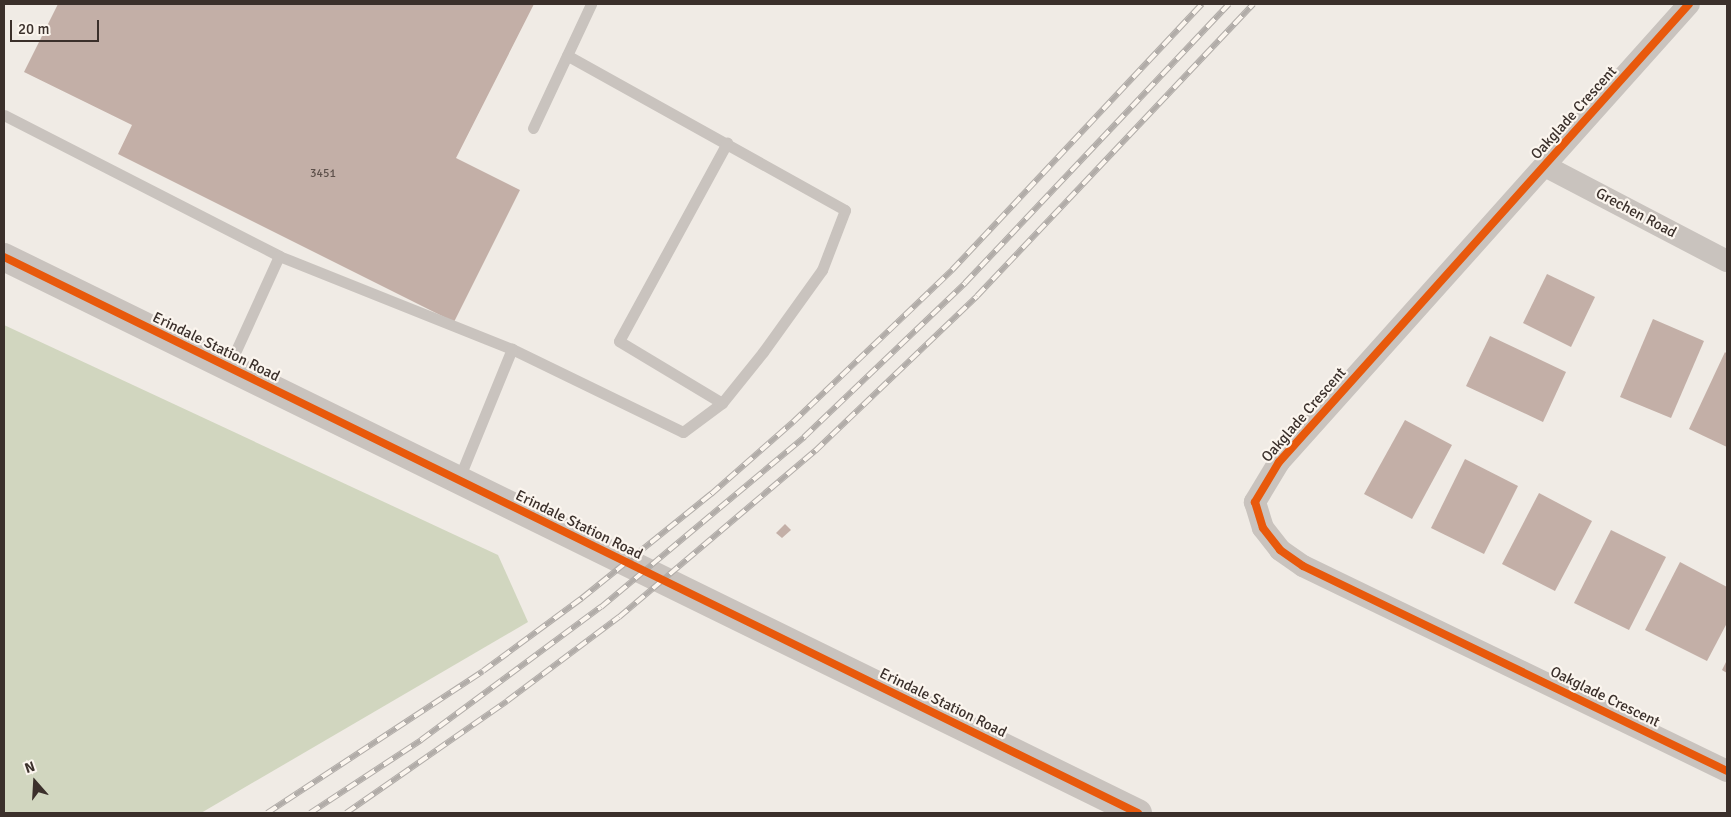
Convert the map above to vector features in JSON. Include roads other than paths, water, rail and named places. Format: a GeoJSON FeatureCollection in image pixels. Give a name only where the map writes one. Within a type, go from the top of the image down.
{"type":"FeatureCollection","features":[{"type":"Feature","properties":{"kind":"street","name":"Oakglade Crescent"},"geometry":{"type":"LineString","coordinates":[[1689,4],[1546,166],[1279,462],[1255,502],[1263,528],[1280,550],[1303,566],[1727,772]]}},
{"type":"Feature","properties":{"kind":"street","name":"Grechen Road"},"geometry":{"type":"LineString","coordinates":[[1546,166],[1727,261]]}},
{"type":"Feature","properties":{"kind":"street","name":"Erindale Station Road"},"geometry":{"type":"LineString","coordinates":[[5,260],[1138,813]]}},
{"type":"Feature","properties":{"kind":"lane"},"geometry":{"type":"LineString","coordinates":[[532,128],[591,4]]}},
{"type":"Feature","properties":{"kind":"lane"},"geometry":{"type":"LineString","coordinates":[[4,115],[279,256],[512,348],[683,432],[722,402],[763,352],[822,270],[845,210],[567,55]]}},
{"type":"Feature","properties":{"kind":"lane"},"geometry":{"type":"LineString","coordinates":[[722,402],[619,341],[727,144]]}},
{"type":"Feature","properties":{"kind":"lane"},"geometry":{"type":"LineString","coordinates":[[228,368],[279,256]]}},
{"type":"Feature","properties":{"kind":"lane"},"geometry":{"type":"LineString","coordinates":[[458,481],[512,348]]}},
{"type":"Feature","properties":{"kind":"railway"},"geometry":{"type":"LineString","coordinates":[[267,813],[483,671],[582,598],[711,494],[793,422],[952,270],[1202,4]]}},
{"type":"Feature","properties":{"kind":"railway"},"geometry":{"type":"LineString","coordinates":[[310,813],[421,740],[601,607],[804,437],[965,283],[1229,4]]}},
{"type":"Feature","properties":{"kind":"railway"},"geometry":{"type":"LineString","coordinates":[[346,813],[507,701],[619,617],[815,451],[977,296],[1253,4]]}}]}
